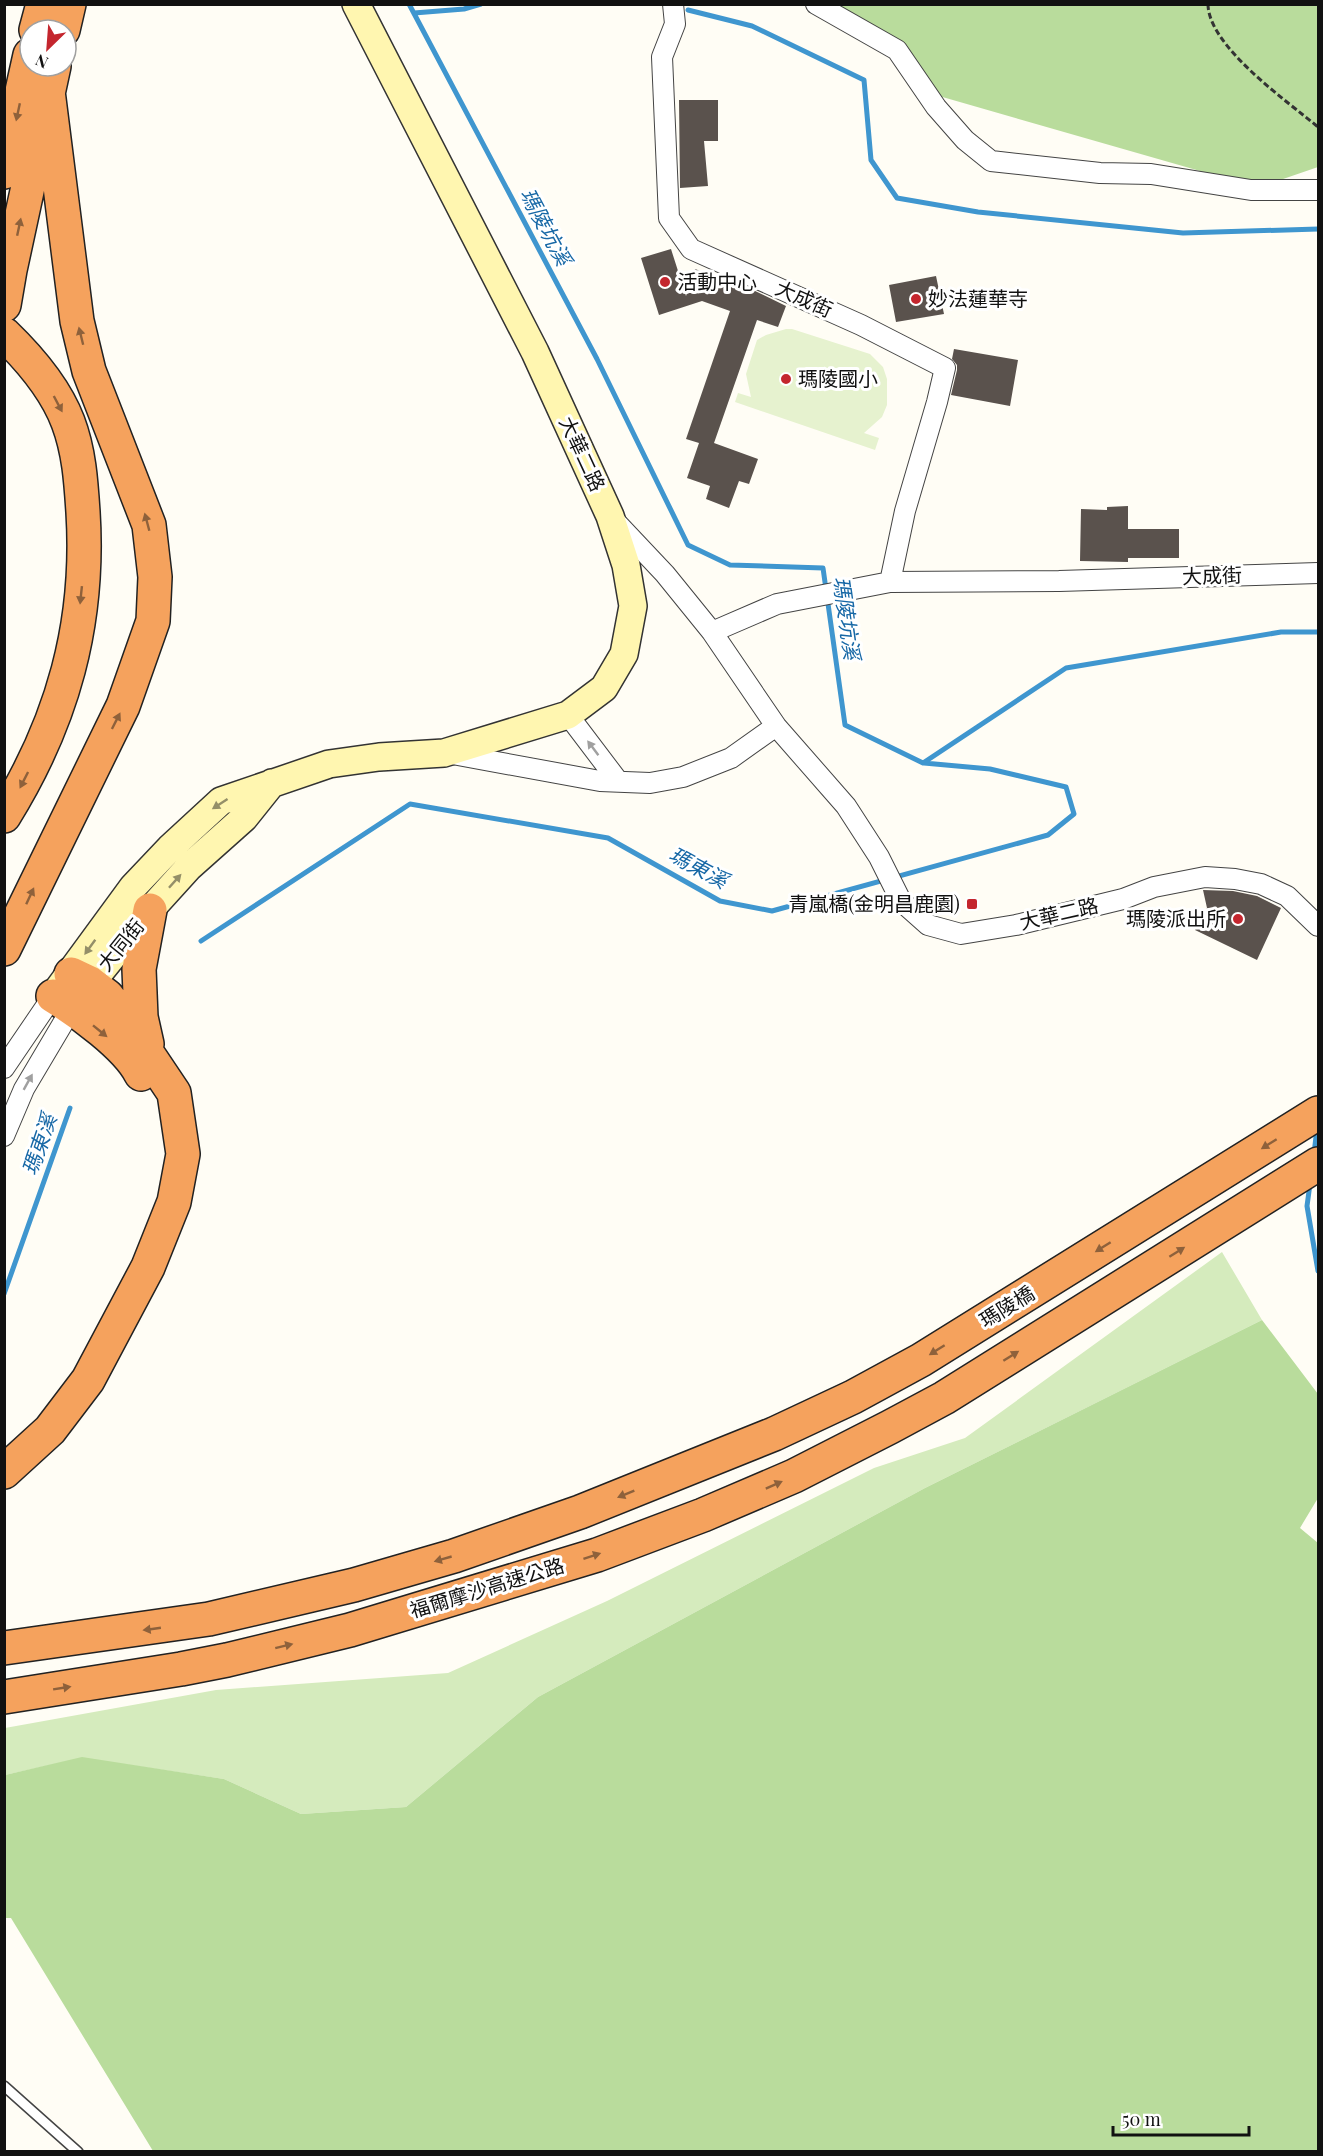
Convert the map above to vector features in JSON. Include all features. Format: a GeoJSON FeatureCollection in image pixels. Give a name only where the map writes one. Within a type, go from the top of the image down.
{"type":"FeatureCollection","features":[{"type":"Feature","properties":{"kind":"highway"},"geometry":{"type":"LineString","coordinates":[[4,172],[25,78]]}},
{"type":"Feature","properties":{"kind":"highway"},"geometry":{"type":"LineString","coordinates":[[4,305],[51,78]]}},
{"type":"Feature","properties":{"kind":"highway"},"geometry":{"type":"LineString","coordinates":[[4,949],[123,706],[153,621],[155,577],[149,525],[89,370],[77,321],[51,78]]}},
{"type":"Feature","properties":{"kind":"highway"},"geometry":{"type":"LineString","coordinates":[[4,334],[26,355],[48,384],[68,422],[80,470],[84,530],[83,577],[77,630],[68,678],[48,731],[4,816]]}},
{"type":"Feature","properties":{"kind":"highway"},"geometry":{"type":"LineString","coordinates":[[149,1054],[141,1017],[139,969],[150,910]]}},
{"type":"Feature","properties":{"kind":"highway"},"geometry":{"type":"LineString","coordinates":[[4,1472],[50,1430],[88,1380],[148,1267],[174,1202],[183,1154],[174,1093],[149,1054],[107,996],[72,990]]}},
{"type":"Feature","properties":{"kind":"highway"},"geometry":{"type":"LineString","coordinates":[[6,1441],[38,1414],[71,1371],[124,1267],[153,1203],[160,1178],[160,1124],[153,1098],[136,1065],[111,1040],[72,990]]}},
{"type":"Feature","properties":{"kind":"highway","name":"瑪陵橋"},"geometry":{"type":"LineString","coordinates":[[681,1472],[804,1420],[853,1397],[921,1360],[1318,1113]]}},
{"type":"Feature","properties":{"kind":"highway","name":"福爾摩沙高速公路"},"geometry":{"type":"LineString","coordinates":[[4,1696],[181,1669],[350,1630],[597,1555],[703,1515],[794,1476],[944,1398],[1318,1164]]}},
{"type":"Feature","properties":{"kind":"highway","name":"福爾摩沙高速公路"},"geometry":{"type":"LineString","coordinates":[[4,1648],[209,1619],[354,1585],[454,1556],[580,1512],[681,1472]]}},
{"type":"Feature","properties":{"kind":"street","name":"大華二路"},"geometry":{"type":"LineString","coordinates":[[356,4],[535,352],[610,516],[665,574],[712,632],[776,726],[846,806],[879,857],[901,901],[928,925],[961,934],[1016,925],[1123,899],[1154,887],[1204,877],[1262,884],[1287,896],[1318,926]]}},
{"type":"Feature","properties":{"kind":"street","name":"大成街"},"geometry":{"type":"LineString","coordinates":[[673,4],[675,24],[662,57],[669,218],[691,249],[861,325],[945,368],[905,512],[890,582]]}},
{"type":"Feature","properties":{"kind":"street"},"geometry":{"type":"LineString","coordinates":[[816,4],[897,50],[936,108],[964,140],[991,161],[1100,173],[1150,174],[1251,190],[1318,190]]}},
{"type":"Feature","properties":{"kind":"street","name":"大同街"},"geometry":{"type":"LineString","coordinates":[[4,1136],[72,990],[133,887],[170,848],[221,801],[329,764],[379,757],[444,753],[568,715],[604,688],[624,654],[633,606],[626,565],[610,516]]}},
{"type":"Feature","properties":{"kind":"street","name":"大成街"},"geometry":{"type":"LineString","coordinates":[[712,632],[777,604],[890,582],[1059,581],[1318,573]]}},
{"type":"Feature","properties":{"kind":"street"},"geometry":{"type":"LineString","coordinates":[[568,715],[618,782]]}},
{"type":"Feature","properties":{"kind":"street"},"geometry":{"type":"LineString","coordinates":[[444,753],[600,781],[650,783],[683,777],[731,758],[776,726]]}},
{"type":"Feature","properties":{"kind":"street","name":"大同街"},"geometry":{"type":"LineString","coordinates":[[4,1068],[72,990],[189,867],[244,818],[274,781]]}},
{"type":"Feature","properties":{"kind":"lane"},"geometry":{"type":"LineString","coordinates":[[4,2086],[78,2151]]}},
{"type":"Feature","properties":{"kind":"path"},"geometry":{"type":"LineString","coordinates":[[1208,4],[1208,14],[1222,42],[1264,82],[1318,127]]}},
{"type":"Feature","properties":{"kind":"green space"},"geometry":{"type":"Polygon","coordinates":[[[835,5],[1318,5],[1318,167],[1251,190],[1200,171],[939,96],[902,43],[835,5]]]}},
{"type":"Feature","properties":{"kind":"green space"},"geometry":{"type":"Polygon","coordinates":[[[786,329],[870,354],[883,367],[887,379],[887,405],[882,417],[864,433],[879,438],[875,450],[735,402],[738,393],[751,397],[746,374],[757,340],[786,329]]]}},
{"type":"Feature","properties":{"kind":"green space"},"geometry":{"type":"Polygon","coordinates":[[[1222,1252],[1262,1320],[925,1488],[538,1697],[406,1807],[301,1814],[224,1779],[82,1758],[5,1775],[5,1728],[216,1690],[448,1673],[607,1601],[874,1468],[965,1438],[1222,1252]]]}},
{"type":"Feature","properties":{"kind":"green space"},"geometry":{"type":"Polygon","coordinates":[[[1262,1320],[1318,1394],[1318,1498],[1300,1528],[1318,1543],[1318,2151],[153,2151],[11,1918],[5,1918],[5,1775],[82,1757],[224,1779],[301,1814],[406,1807],[538,1697],[925,1488],[1262,1320]]]}},
{"type":"Feature","properties":{"kind":"building"},"geometry":{"type":"Polygon","coordinates":[[[679,100],[718,100],[718,141],[704,141],[708,186],[680,188],[679,100]]]}},
{"type":"Feature","properties":{"kind":"building"},"geometry":{"type":"Polygon","coordinates":[[[671,249],[686,296],[695,269],[753,290],[786,306],[778,327],[757,320],[714,443],[758,459],[749,484],[739,481],[729,508],[706,499],[710,486],[687,478],[699,443],[686,439],[730,311],[702,301],[659,315],[641,258],[671,249]]]}},
{"type":"Feature","properties":{"kind":"building","name":"妙法蓮華寺"},"geometry":{"type":"Polygon","coordinates":[[[936,276],[944,314],[896,322],[889,285],[936,276]]]}},
{"type":"Feature","properties":{"kind":"building"},"geometry":{"type":"Polygon","coordinates":[[[954,349],[1018,360],[1010,406],[951,395],[957,370],[957,365],[952,359],[954,349]]]}},
{"type":"Feature","properties":{"kind":"building"},"geometry":{"type":"Polygon","coordinates":[[[1128,506],[1128,529],[1179,529],[1179,558],[1128,558],[1128,562],[1080,561],[1081,509],[1107,510],[1107,507],[1128,506]]]}},
{"type":"Feature","properties":{"kind":"building","name":"瑪陵派出所"},"geometry":{"type":"Polygon","coordinates":[[[1203,890],[1233,891],[1257,896],[1281,908],[1257,960],[1195,930],[1207,908],[1203,890]]]}},
{"type":"Feature","properties":{"kind":"waterway","name":"瑪陵坑溪"},"geometry":{"type":"LineString","coordinates":[[409,4],[597,359],[688,545],[730,565],[823,568],[845,725],[923,763],[1066,668],[1281,632],[1318,632]]}},
{"type":"Feature","properties":{"kind":"waterway"},"geometry":{"type":"LineString","coordinates":[[414,13],[464,9],[481,4]]}},
{"type":"Feature","properties":{"kind":"waterway"},"geometry":{"type":"LineString","coordinates":[[688,10],[752,26],[864,80],[871,160],[897,198],[978,212],[1183,233],[1318,229]]}},
{"type":"Feature","properties":{"kind":"waterway","name":"瑪東溪"},"geometry":{"type":"LineString","coordinates":[[201,941],[410,804],[608,838],[720,901],[772,911],[1048,835],[1074,814],[1066,787],[990,769],[924,763]]}},
{"type":"Feature","properties":{"kind":"waterway","name":"瑪東溪"},"geometry":{"type":"LineString","coordinates":[[4,1294],[70,1108]]}},
{"type":"Feature","properties":{"kind":"waterway","name":"瑪陵坑溪"},"geometry":{"type":"LineString","coordinates":[[1314,1154],[1317,1128]]}},
{"type":"Feature","properties":{"kind":"waterway","name":"瑪陵坑溪"},"geometry":{"type":"LineString","coordinates":[[1310,1184],[1307,1206],[1318,1271]]}},
{"type":"Feature","properties":{"kind":"place","name":"活動中心"},"geometry":{"type":"Point","coordinates":[665,282]}},
{"type":"Feature","properties":{"kind":"place","name":"妙法蓮華寺"},"geometry":{"type":"Point","coordinates":[916,299]}},
{"type":"Feature","properties":{"kind":"place","name":"瑪陵國小"},"geometry":{"type":"Point","coordinates":[786,379]}},
{"type":"Feature","properties":{"kind":"place","name":"青嵐橋(金明昌鹿園)"},"geometry":{"type":"Point","coordinates":[972,904]}},
{"type":"Feature","properties":{"kind":"place","name":"瑪陵派出所"},"geometry":{"type":"Point","coordinates":[1238,919]}}]}
